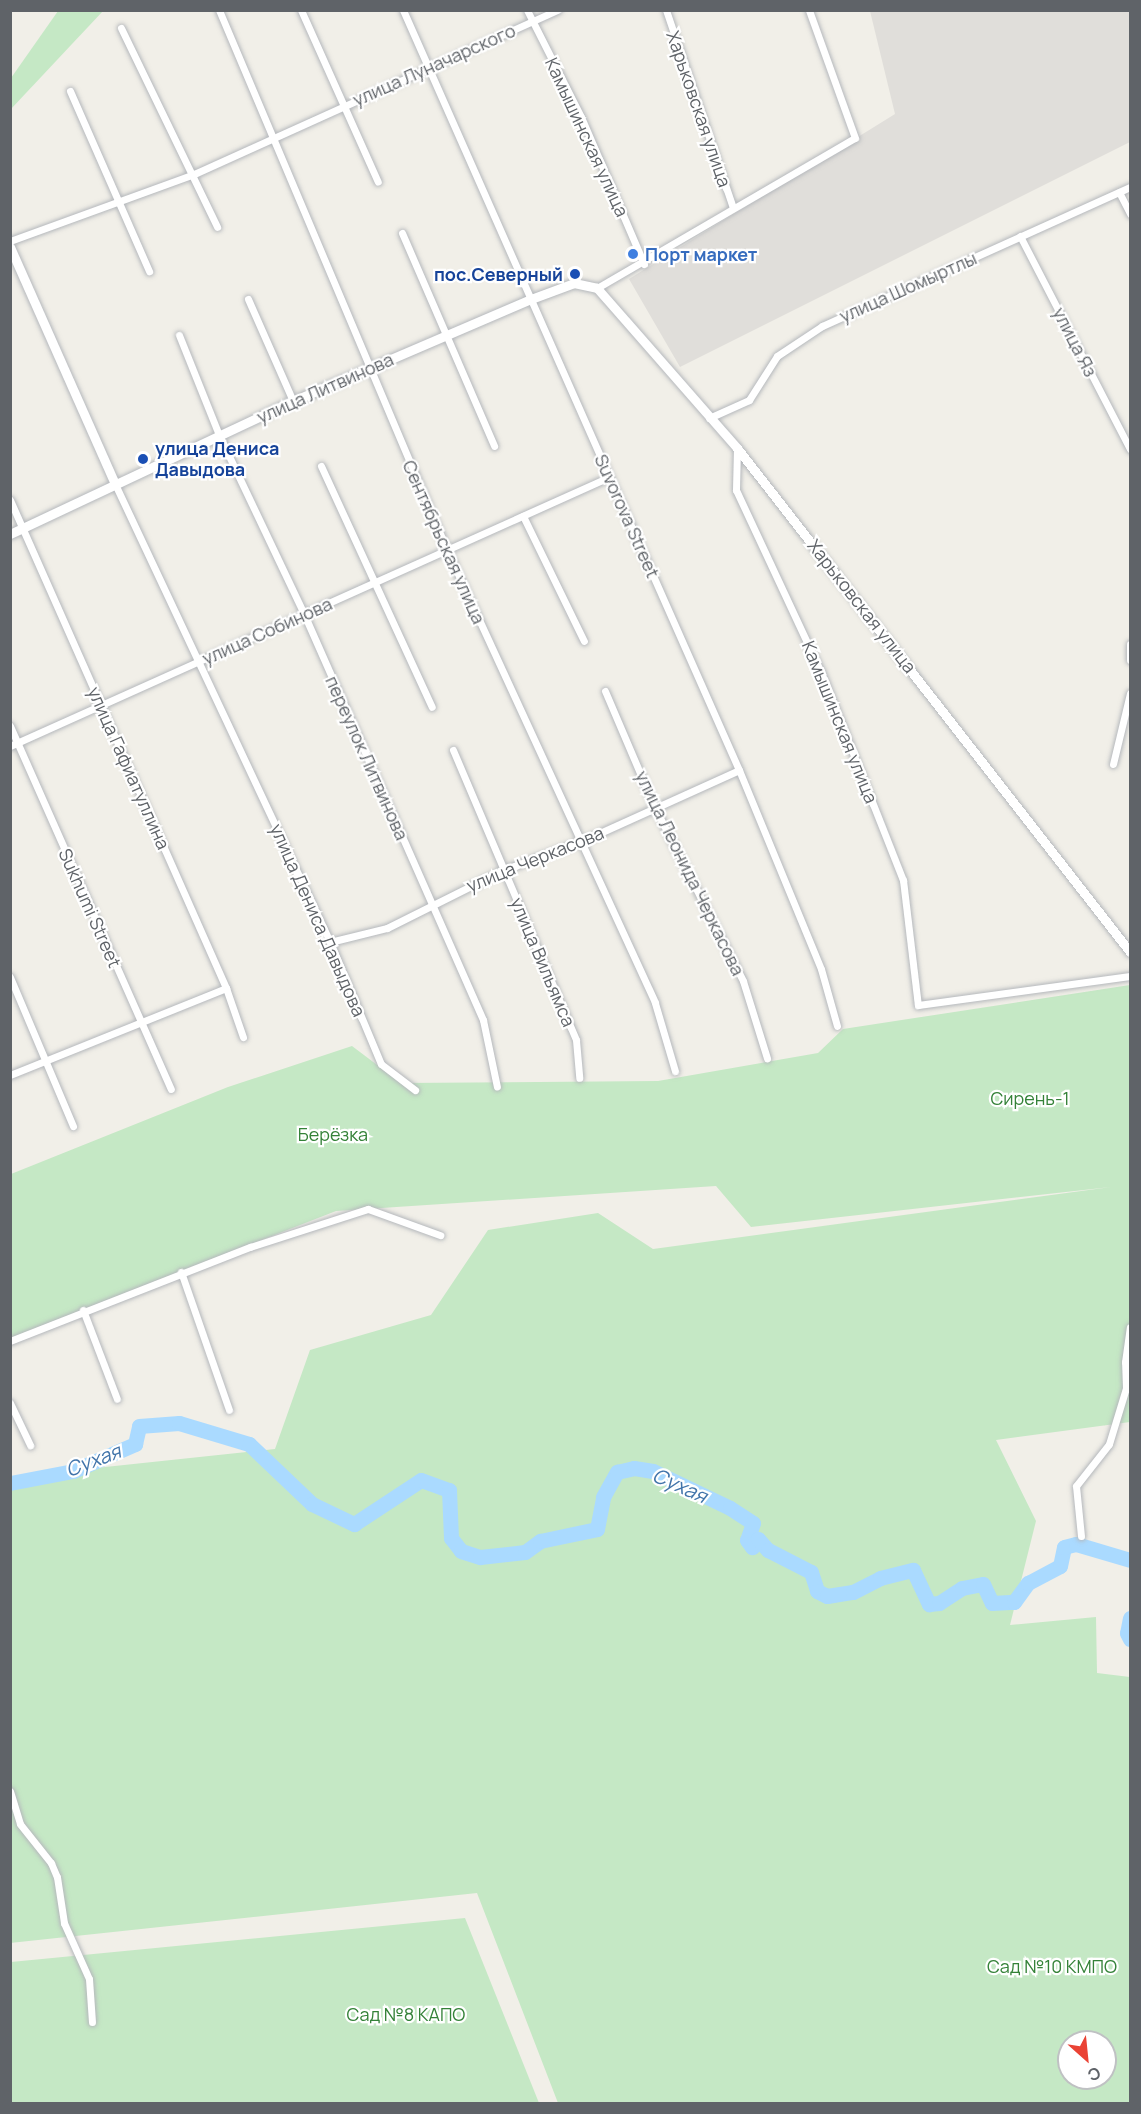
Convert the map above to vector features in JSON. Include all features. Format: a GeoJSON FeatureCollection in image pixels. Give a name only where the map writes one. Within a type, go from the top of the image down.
{"type":"FeatureCollection","features":[{"type":"Feature","properties":{"kind":"street","name":"Сентябрьская улица"},"geometry":{"type":"LineString","coordinates":[[219,10],[274,139],[367,370],[655,1003],[675,1071]]}},
{"type":"Feature","properties":{"kind":"street","name":"улица Луначарского"},"geometry":{"type":"LineString","coordinates":[[302,10],[378,182]]}},
{"type":"Feature","properties":{"kind":"street","name":"Suvorova Street"},"geometry":{"type":"LineString","coordinates":[[403,10],[739,770],[821,969],[837,1026]]}},
{"type":"Feature","properties":{"kind":"street","name":"Камышинская улица"},"geometry":{"type":"LineString","coordinates":[[527,10],[581,117],[644,264]]}},
{"type":"Feature","properties":{"kind":"street","name":"улица Луначарского"},"geometry":{"type":"LineString","coordinates":[[10,241],[194,174],[429,66],[558,10]]}},
{"type":"Feature","properties":{"kind":"street","name":"Харьковская улица"},"geometry":{"type":"LineString","coordinates":[[666,10],[733,208]]}},
{"type":"Feature","properties":{"kind":"street"},"geometry":{"type":"LineString","coordinates":[[597,288],[644,264],[733,208],[855,138],[809,10]]}},
{"type":"Feature","properties":{"kind":"street"},"geometry":{"type":"LineString","coordinates":[[121,28],[218,227]]}},
{"type":"Feature","properties":{"kind":"street"},"geometry":{"type":"LineString","coordinates":[[70,91],[149,270]]}},
{"type":"Feature","properties":{"kind":"street","name":"улица Шомыртлы"},"geometry":{"type":"LineString","coordinates":[[709,418],[749,400],[777,356],[822,326],[1131,187]]}},
{"type":"Feature","properties":{"kind":"street"},"geometry":{"type":"LineString","coordinates":[[1119,192],[1131,214]]}},
{"type":"Feature","properties":{"kind":"street"},"geometry":{"type":"LineString","coordinates":[[402,233],[444,336],[494,446]]}},
{"type":"Feature","properties":{"kind":"street","name":"улица Яз"},"geometry":{"type":"LineString","coordinates":[[1020,236],[1131,449]]}},
{"type":"Feature","properties":{"kind":"street","name":"улица Дениса Давыдова"},"geometry":{"type":"LineString","coordinates":[[10,247],[115,484],[201,660],[330,942],[381,1064],[415,1090]]}},
{"type":"Feature","properties":{"kind":"street","name":"улица Литвинова"},"geometry":{"type":"LineString","coordinates":[[10,534],[293,401],[531,298],[574,283],[597,288]]}},
{"type":"Feature","properties":{"kind":"street","name":"Харьковская улица"},"geometry":{"type":"LineString","coordinates":[[597,288],[737,448],[1131,952]]}},
{"type":"Feature","properties":{"kind":"street"},"geometry":{"type":"LineString","coordinates":[[248,299],[293,401]]}},
{"type":"Feature","properties":{"kind":"street","name":"переулок Литвинова"},"geometry":{"type":"LineString","coordinates":[[179,335],[219,435],[303,614],[483,1020],[498,1087]]}},
{"type":"Feature","properties":{"kind":"street","name":"Камышинская улица"},"geometry":{"type":"LineString","coordinates":[[737,448],[736,490],[822,672],[903,880],[918,1005],[1131,976]]}},
{"type":"Feature","properties":{"kind":"street"},"geometry":{"type":"LineString","coordinates":[[321,466],[432,707]]}},
{"type":"Feature","properties":{"kind":"street","name":"улица Собинова"},"geometry":{"type":"LineString","coordinates":[[14,744],[609,477]]}},
{"type":"Feature","properties":{"kind":"street","name":"улица Гафиатуллина"},"geometry":{"type":"LineString","coordinates":[[10,500],[24,527],[226,988],[243,1037]]}},
{"type":"Feature","properties":{"kind":"street"},"geometry":{"type":"LineString","coordinates":[[523,516],[584,641]]}},
{"type":"Feature","properties":{"kind":"street"},"geometry":{"type":"LineString","coordinates":[[1131,644],[1131,660]]}},
{"type":"Feature","properties":{"kind":"street","name":"улица Леонида Черкасова"},"geometry":{"type":"LineString","coordinates":[[605,691],[656,808],[743,981],[767,1058]]}},
{"type":"Feature","properties":{"kind":"street"},"geometry":{"type":"LineString","coordinates":[[1113,764],[1131,693]]}},
{"type":"Feature","properties":{"kind":"street","name":"Sukhumi Street"},"geometry":{"type":"LineString","coordinates":[[10,726],[14,744],[171,1089]]}},
{"type":"Feature","properties":{"kind":"street","name":"улица Вильямса"},"geometry":{"type":"LineString","coordinates":[[453,750],[576,1040],[579,1078]]}},
{"type":"Feature","properties":{"kind":"street","name":"улица Черкасова"},"geometry":{"type":"LineString","coordinates":[[330,942],[387,928],[503,870],[582,841],[739,770]]}},
{"type":"Feature","properties":{"kind":"street"},"geometry":{"type":"LineString","coordinates":[[10,978],[48,1061],[73,1126]]}},
{"type":"Feature","properties":{"kind":"street"},"geometry":{"type":"LineString","coordinates":[[10,1075],[226,988]]}},
{"type":"Feature","properties":{"kind":"street"},"geometry":{"type":"LineString","coordinates":[[10,1341],[82,1310],[181,1272],[368,1209],[440,1235]]}},
{"type":"Feature","properties":{"kind":"street"},"geometry":{"type":"LineString","coordinates":[[181,1272],[229,1410]]}},
{"type":"Feature","properties":{"kind":"street"},"geometry":{"type":"LineString","coordinates":[[82,1310],[117,1399]]}},
{"type":"Feature","properties":{"kind":"street"},"geometry":{"type":"LineString","coordinates":[[1081,1536],[1076,1486],[1109,1444],[1126,1388],[1125,1362],[1131,1327]]}},
{"type":"Feature","properties":{"kind":"street"},"geometry":{"type":"LineString","coordinates":[[10,1403],[30,1445]]}},
{"type":"Feature","properties":{"kind":"street"},"geometry":{"type":"LineString","coordinates":[[10,1791],[20,1824],[51,1863],[57,1877],[64,1923],[89,1978],[92,2022]]}},
{"type":"Feature","properties":{"kind":"shaded area"},"geometry":{"type":"Polygon","coordinates":[[[870,11],[1130,11],[1130,142],[680,367],[629,279],[895,114],[870,11]]]}},
{"type":"Feature","properties":{"kind":"green space"},"geometry":{"type":"Polygon","coordinates":[[[58,11],[103,11],[11,109],[11,78],[58,11]]]}},
{"type":"Feature","properties":{"kind":"green space"},"geometry":{"type":"Polygon","coordinates":[[[1130,985],[1130,1422],[996,1440],[1036,1521],[1010,1625],[1096,1617],[1097,1673],[1130,1677],[1130,2103],[558,2103],[477,1893],[10,1943],[11,1477],[275,1449],[310,1350],[431,1315],[488,1230],[598,1213],[653,1249],[1111,1187],[751,1227],[716,1186],[336,1211],[11,1338],[11,1174],[228,1087],[352,1046],[401,1083],[658,1081],[818,1053],[843,1029],[1130,985]]]}},
{"type":"Feature","properties":{"kind":"green space","name":"Сад №8 КАПО"},"geometry":{"type":"Polygon","coordinates":[[[465,1918],[539,2103],[11,2104],[11,1962],[465,1918]]]}},
{"type":"Feature","properties":{"kind":"waterway","name":"Сухая"},"geometry":{"type":"LineString","coordinates":[[10,1483],[73,1471],[135,1444],[139,1426],[179,1423],[249,1444],[312,1504],[354,1524],[421,1480],[449,1490],[451,1538],[461,1551],[480,1557],[525,1552],[540,1541],[597,1529],[603,1497],[617,1472],[634,1468],[653,1471],[730,1508],[753,1523],[747,1540],[752,1547],[758,1539],[768,1550],[811,1572],[817,1591],[827,1596],[853,1592],[880,1578],[913,1570],[929,1604],[939,1603],[962,1588],[983,1584],[992,1603],[1014,1602],[1028,1583],[1060,1566],[1064,1547],[1076,1544],[1130,1560]]}},
{"type":"Feature","properties":{"kind":"waterway","name":"Сухая"},"geometry":{"type":"LineString","coordinates":[[1130,1618],[1127,1633],[1130,1639]]}},
{"type":"Feature","properties":{"kind":"place","name":"Порт маркет"},"geometry":{"type":"Point","coordinates":[633,254]}},
{"type":"Feature","properties":{"kind":"place","name":"пос.Северный"},"geometry":{"type":"Point","coordinates":[575,274]}},
{"type":"Feature","properties":{"kind":"place","name":"улица Дениса Давыдова"},"geometry":{"type":"Point","coordinates":[143,459]}},
{"type":"Feature","properties":{"kind":"park label","name":"Сирень-1"},"geometry":{"type":"Point","coordinates":[1030,1098]}},
{"type":"Feature","properties":{"kind":"park label","name":"Берёзка"},"geometry":{"type":"Point","coordinates":[333,1134]}},
{"type":"Feature","properties":{"kind":"park label","name":"Сад №10 КМПО"},"geometry":{"type":"Point","coordinates":[1052,1966]}}]}
